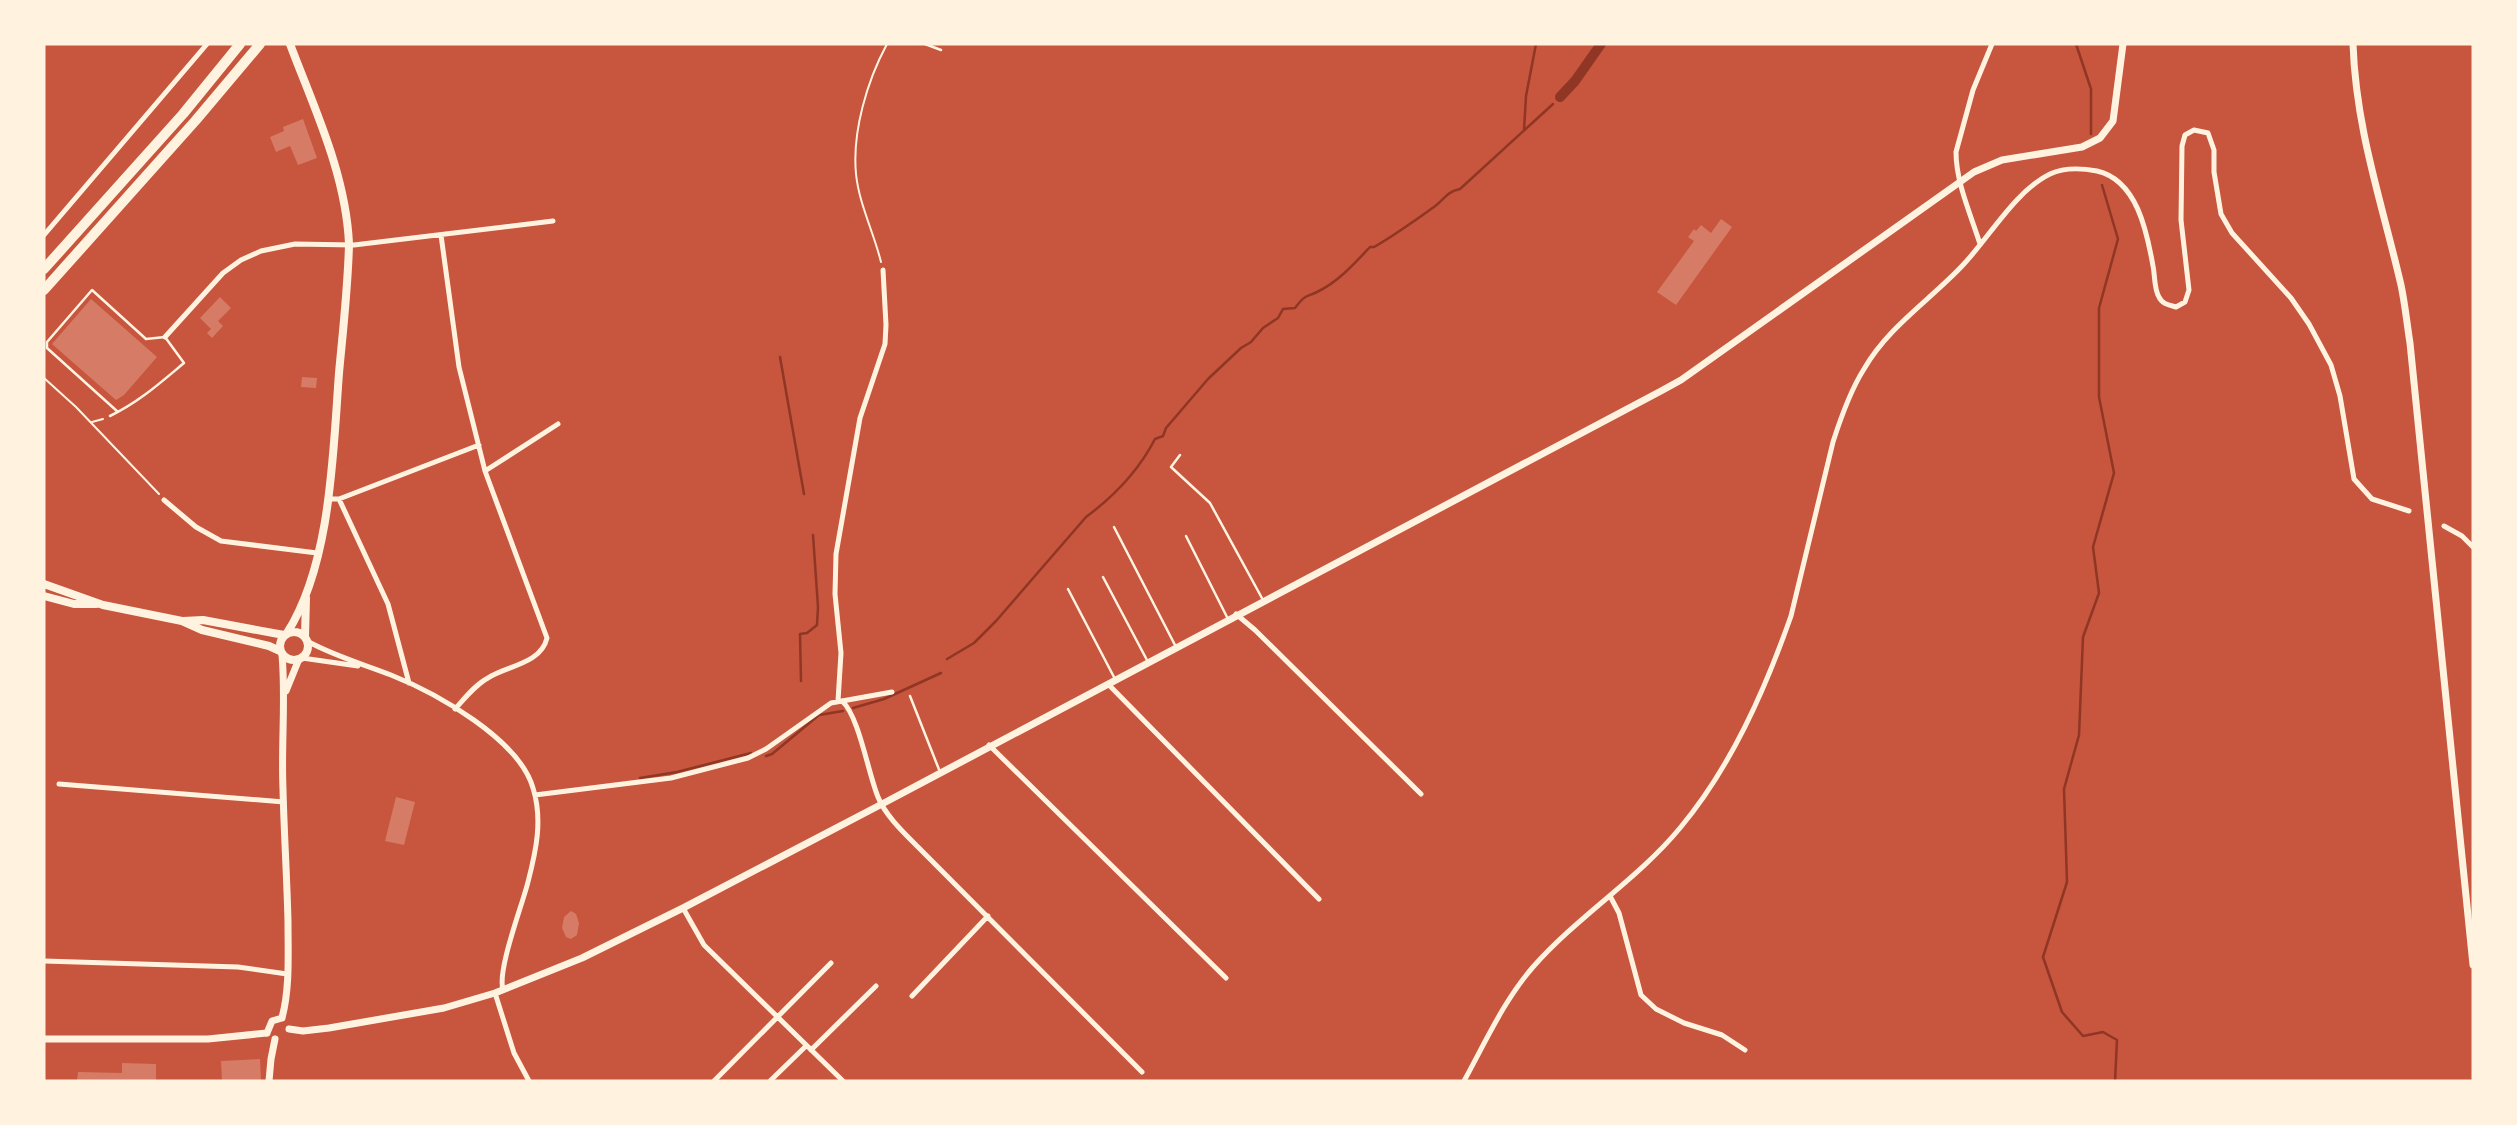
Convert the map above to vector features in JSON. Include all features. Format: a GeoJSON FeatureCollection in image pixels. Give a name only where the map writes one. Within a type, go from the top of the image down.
{"type":"FeatureCollection","features":[{"type":"Feature","properties":{"kind":"highway"},"geometry":{"type":"LineString","coordinates":[[44,269],[183,114],[240,44]]}},
{"type":"Feature","properties":{"kind":"highway"},"geometry":{"type":"LineString","coordinates":[[44,293],[260,44]]}},
{"type":"Feature","properties":{"kind":"main road"},"geometry":{"type":"LineString","coordinates":[[44,584],[103,605],[181,621],[202,630],[269,646],[288,659],[301,658],[307,650],[303,625],[306,595],[328,499],[349,244],[345,207],[337,174],[290,44]]}},
{"type":"Feature","properties":{"kind":"main road"},"geometry":{"type":"LineString","coordinates":[[281,653],[279,645],[306,595]]}},
{"type":"Feature","properties":{"kind":"main road"},"geometry":{"type":"LineString","coordinates":[[47,598],[74,604],[103,605]]}},
{"type":"Feature","properties":{"kind":"main road"},"geometry":{"type":"LineString","coordinates":[[181,621],[203,620],[286,634],[297,632],[306,639]]}},
{"type":"Feature","properties":{"kind":"street"},"geometry":{"type":"LineString","coordinates":[[44,235],[206,44]]}},
{"type":"Feature","properties":{"kind":"street"},"geometry":{"type":"LineString","coordinates":[[1980,245],[1956,161],[1958,141],[1973,90],[1992,44]]}},
{"type":"Feature","properties":{"kind":"street"},"geometry":{"type":"LineString","coordinates":[[289,1029],[316,1029],[419,1014],[499,992],[582,958],[881,804],[1681,380],[1961,180],[2002,160],[2082,147],[2100,138],[2112,121],[2123,44]]}},
{"type":"Feature","properties":{"kind":"street"},"geometry":{"type":"LineString","coordinates":[[2353,44],[2362,133],[2401,287],[2410,343],[2473,965]]}},
{"type":"Feature","properties":{"kind":"street"},"geometry":{"type":"LineString","coordinates":[[1464,1081],[1517,987],[1549,950],[1660,852],[1719,775],[1742,732],[1791,616],[1833,442],[1864,368],[1888,336],[1962,266],[2023,195],[2051,174],[2076,168],[2101,172],[2121,185],[2131,196],[2148,238],[2158,297],[2166,304],[2176,307],[2185,302],[2189,290],[2181,220],[2182,146],[2185,135],[2194,130],[2208,133],[2214,150],[2214,172],[2221,214],[2232,233],[2291,298],[2309,324],[2331,365],[2340,396],[2354,479],[2372,499],[2409,511]]}},
{"type":"Feature","properties":{"kind":"street"},"geometry":{"type":"LineString","coordinates":[[165,337],[223,273],[251,255],[278,246],[349,244],[553,221]]}},
{"type":"Feature","properties":{"kind":"street"},"geometry":{"type":"LineString","coordinates":[[441,235],[459,368],[485,471],[547,638],[544,647],[534,656],[484,680],[455,709]]}},
{"type":"Feature","properties":{"kind":"street"},"geometry":{"type":"LineString","coordinates":[[883,270],[885,344],[860,418],[836,554],[835,594],[841,653],[840,701],[851,715],[881,804],[908,836],[1142,1072]]}},
{"type":"Feature","properties":{"kind":"street"},"geometry":{"type":"LineString","coordinates":[[485,471],[558,424]]}},
{"type":"Feature","properties":{"kind":"street"},"geometry":{"type":"LineString","coordinates":[[328,499],[339,499],[479,445]]}},
{"type":"Feature","properties":{"kind":"street"},"geometry":{"type":"LineString","coordinates":[[339,499],[388,604],[409,683]]}},
{"type":"Feature","properties":{"kind":"street"},"geometry":{"type":"LineString","coordinates":[[164,500],[196,527],[221,541],[317,553]]}},
{"type":"Feature","properties":{"kind":"street"},"geometry":{"type":"LineString","coordinates":[[2444,526],[2462,536],[2473,547]]}},
{"type":"Feature","properties":{"kind":"street"},"geometry":{"type":"LineString","coordinates":[[1236,614],[1421,794]]}},
{"type":"Feature","properties":{"kind":"street"},"geometry":{"type":"LineString","coordinates":[[306,639],[409,683],[455,709],[485,729],[515,755],[529,775],[535,795],[538,822],[536,849],[499,992],[514,1053],[529,1081]]}},
{"type":"Feature","properties":{"kind":"street"},"geometry":{"type":"LineString","coordinates":[[281,653],[288,974],[282,1018]]}},
{"type":"Feature","properties":{"kind":"street"},"geometry":{"type":"LineString","coordinates":[[284,695],[301,658],[369,668]]}},
{"type":"Feature","properties":{"kind":"street"},"geometry":{"type":"LineString","coordinates":[[1107,684],[1319,899]]}},
{"type":"Feature","properties":{"kind":"street"},"geometry":{"type":"LineString","coordinates":[[535,795],[671,778],[748,758],[784,737],[826,705],[892,692]]}},
{"type":"Feature","properties":{"kind":"street"},"geometry":{"type":"LineString","coordinates":[[989,745],[1226,978]]}},
{"type":"Feature","properties":{"kind":"street"},"geometry":{"type":"LineString","coordinates":[[59,783],[284,802]]}},
{"type":"Feature","properties":{"kind":"street"},"geometry":{"type":"LineString","coordinates":[[1610,895],[1619,913],[1641,995],[1656,1009],[1684,1023],[1722,1035],[1745,1050]]}},
{"type":"Feature","properties":{"kind":"street"},"geometry":{"type":"LineString","coordinates":[[683,908],[704,945],[843,1081]]}},
{"type":"Feature","properties":{"kind":"street"},"geometry":{"type":"LineString","coordinates":[[912,996],[988,916]]}},
{"type":"Feature","properties":{"kind":"street"},"geometry":{"type":"LineString","coordinates":[[44,961],[238,967],[288,974]]}},
{"type":"Feature","properties":{"kind":"street"},"geometry":{"type":"LineString","coordinates":[[714,1081],[831,963]]}},
{"type":"Feature","properties":{"kind":"street"},"geometry":{"type":"LineString","coordinates":[[770,1081],[876,986]]}},
{"type":"Feature","properties":{"kind":"street"},"geometry":{"type":"LineString","coordinates":[[44,1039],[208,1039],[267,1033],[275,1039],[284,1037],[289,1029],[288,1022],[282,1018]]}},
{"type":"Feature","properties":{"kind":"street"},"geometry":{"type":"LineString","coordinates":[[267,1033],[272,1021],[282,1018]]}},
{"type":"Feature","properties":{"kind":"street"},"geometry":{"type":"LineString","coordinates":[[269,1081],[275,1039]]}},
{"type":"Feature","properties":{"kind":"lane"},"geometry":{"type":"LineString","coordinates":[[925,44],[941,50]]}},
{"type":"Feature","properties":{"kind":"lane"},"geometry":{"type":"LineString","coordinates":[[110,416],[118,412],[141,399],[184,363],[165,337],[146,339],[92,290],[47,342],[47,348],[118,412]]}},
{"type":"Feature","properties":{"kind":"lane"},"geometry":{"type":"LineString","coordinates":[[1180,455],[1171,467],[1210,503],[1263,600]]}},
{"type":"Feature","properties":{"kind":"lane"},"geometry":{"type":"LineString","coordinates":[[1114,527],[1176,647]]}},
{"type":"Feature","properties":{"kind":"lane"},"geometry":{"type":"LineString","coordinates":[[1186,536],[1228,619]]}},
{"type":"Feature","properties":{"kind":"lane"},"geometry":{"type":"LineString","coordinates":[[1103,577],[1147,662]]}},
{"type":"Feature","properties":{"kind":"lane"},"geometry":{"type":"LineString","coordinates":[[1068,589],[1115,679]]}},
{"type":"Feature","properties":{"kind":"lane"},"geometry":{"type":"LineString","coordinates":[[911,696],[940,772]]}},
{"type":"Feature","properties":{"kind":"path"},"geometry":{"type":"LineString","coordinates":[[883,270],[859,188],[856,141],[866,100],[887,44]]}},
{"type":"Feature","properties":{"kind":"path"},"geometry":{"type":"LineString","coordinates":[[44,378],[164,500]]}},
{"type":"Feature","properties":{"kind":"path"},"geometry":{"type":"LineString","coordinates":[[90,422],[110,416]]}},
{"type":"Feature","properties":{"kind":"building"},"geometry":{"type":"Polygon","coordinates":[[[303,119],[317,158],[298,165],[290,146],[276,152],[270,137],[284,131],[283,127],[303,119]]]}},
{"type":"Feature","properties":{"kind":"building"},"geometry":{"type":"Polygon","coordinates":[[[1721,219],[1732,227],[1676,305],[1657,292],[1694,241],[1688,237],[1694,229],[1696,231],[1701,225],[1711,233],[1721,219]]]}},
{"type":"Feature","properties":{"kind":"building"},"geometry":{"type":"Polygon","coordinates":[[[220,297],[231,308],[218,321],[223,326],[212,338],[207,333],[211,329],[200,318],[220,297]]]}},
{"type":"Feature","properties":{"kind":"building"},"geometry":{"type":"Polygon","coordinates":[[[91,299],[157,357],[124,395],[116,400],[52,344],[91,299]]]}},
{"type":"Feature","properties":{"kind":"building"},"geometry":{"type":"Polygon","coordinates":[[[302,377],[317,378],[316,388],[301,387],[302,377]]]}},
{"type":"Feature","properties":{"kind":"building"},"geometry":{"type":"Polygon","coordinates":[[[396,797],[415,802],[404,845],[385,841],[396,797]]]}},
{"type":"Feature","properties":{"kind":"building"},"geometry":{"type":"Polygon","coordinates":[[[571,911],[576,914],[579,923],[577,935],[571,939],[566,937],[562,928],[564,917],[571,911]]]}},
{"type":"Feature","properties":{"kind":"building"},"geometry":{"type":"Polygon","coordinates":[[[260,1059],[261,1081],[222,1081],[221,1061],[260,1059]]]}},
{"type":"Feature","properties":{"kind":"building"},"geometry":{"type":"Polygon","coordinates":[[[122,1063],[156,1064],[156,1081],[77,1081],[78,1072],[122,1073],[122,1063]]]}},
{"type":"Feature","properties":{"kind":"waterway"},"geometry":{"type":"LineString","coordinates":[[1524,130],[1526,96],[1536,44]]}},
{"type":"Feature","properties":{"kind":"waterway"},"geometry":{"type":"LineString","coordinates":[[1560,97],[1601,44]]}},
{"type":"Feature","properties":{"kind":"waterway"},"geometry":{"type":"LineString","coordinates":[[2076,44],[2091,89],[2091,134]]}},
{"type":"Feature","properties":{"kind":"waterway"},"geometry":{"type":"LineString","coordinates":[[947,659],[974,643],[996,621],[1086,517],[1125,482],[1155,439],[1163,436],[1166,428],[1208,379],[1251,342],[1263,328],[1278,318],[1283,309],[1295,308],[1305,297],[1332,283],[1370,247],[1389,238],[1449,194],[1460,189],[1553,104]]}},
{"type":"Feature","properties":{"kind":"waterway"},"geometry":{"type":"LineString","coordinates":[[2102,185],[2118,239],[2099,308],[2099,397],[2114,473],[2093,547],[2099,593],[2083,637],[2079,735],[2064,789],[2067,882],[2043,957],[2062,1012],[2083,1036],[2103,1032],[2117,1040],[2115,1081]]}},
{"type":"Feature","properties":{"kind":"waterway"},"geometry":{"type":"LineString","coordinates":[[780,357],[804,494]]}},
{"type":"Feature","properties":{"kind":"waterway"},"geometry":{"type":"LineString","coordinates":[[801,681],[800,634],[807,633],[817,625],[813,535]]}},
{"type":"Feature","properties":{"kind":"waterway"},"geometry":{"type":"LineString","coordinates":[[853,708],[884,699],[941,673]]}},
{"type":"Feature","properties":{"kind":"waterway"},"geometry":{"type":"LineString","coordinates":[[766,756],[819,715],[843,711]]}},
{"type":"Feature","properties":{"kind":"waterway"},"geometry":{"type":"LineString","coordinates":[[640,778],[677,772],[751,753]]}}]}
